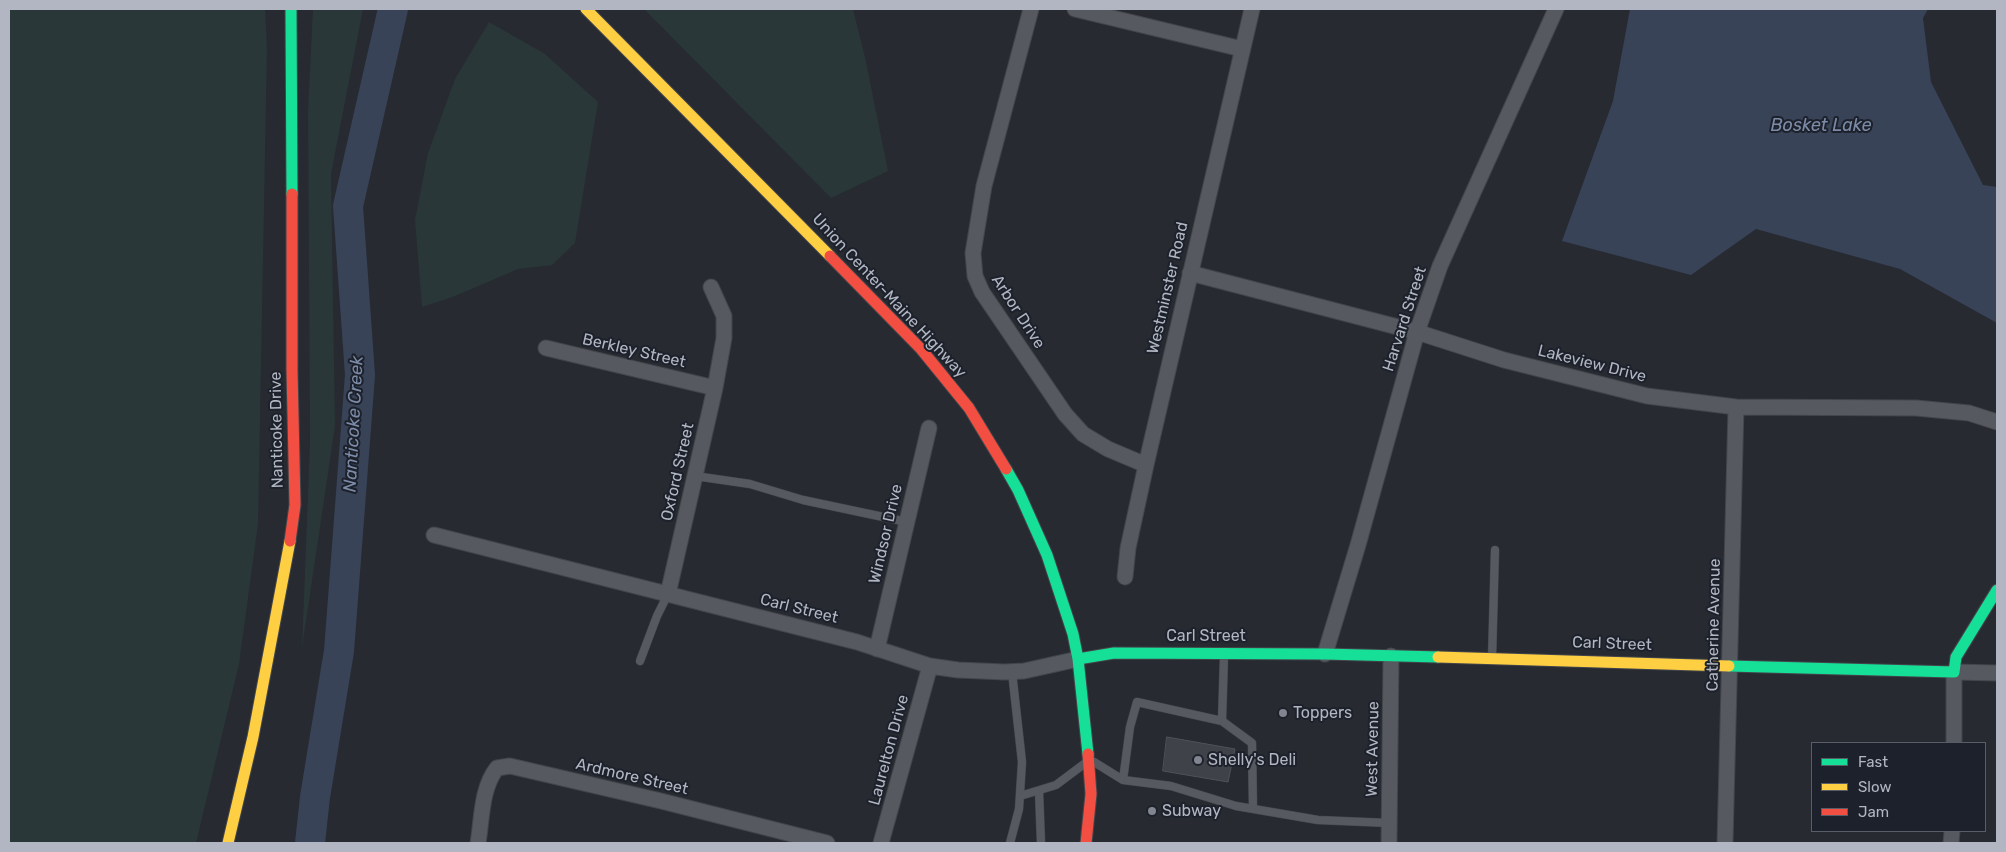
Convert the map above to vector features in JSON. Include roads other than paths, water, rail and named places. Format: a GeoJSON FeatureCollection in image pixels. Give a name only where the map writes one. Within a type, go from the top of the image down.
{"type":"FeatureCollection","features":[{"type":"Feature","properties":{"kind":"street","name":"Nanticoke Drive"},"geometry":{"type":"LineString","coordinates":[[228,843],[253,737],[286,565],[295,504],[292,370],[291,9]]}},
{"type":"Feature","properties":{"kind":"street","name":"Union Center-Maine Highway"},"geometry":{"type":"LineString","coordinates":[[586,9],[874,299],[921,349],[969,408],[1018,490],[1047,555],[1072,634],[1078,659],[1090,760],[1091,794],[1086,843]]}},
{"type":"Feature","properties":{"kind":"street","name":"Arbor Drive"},"geometry":{"type":"LineString","coordinates":[[1031,9],[984,186],[974,253],[975,276],[982,292],[1043,382],[1065,414],[1083,434],[1108,449],[1146,465]]}},
{"type":"Feature","properties":{"kind":"street"},"geometry":{"type":"LineString","coordinates":[[1075,9],[1242,49]]}},
{"type":"Feature","properties":{"kind":"street","name":"Westminster Road"},"geometry":{"type":"LineString","coordinates":[[1124,577],[1128,548],[1146,465],[1252,9]]}},
{"type":"Feature","properties":{"kind":"street","name":"Harvard Street"},"geometry":{"type":"LineString","coordinates":[[1325,654],[1358,545],[1417,332],[1440,266],[1556,9]]}},
{"type":"Feature","properties":{"kind":"street","name":"Lakeview Drive"},"geometry":{"type":"LineString","coordinates":[[1190,273],[1417,332],[1504,360],[1647,396],[1736,407],[1916,408],[1969,413],[1997,422]]}},
{"type":"Feature","properties":{"kind":"street","name":"Oxford Street"},"geometry":{"type":"LineString","coordinates":[[668,594],[715,388],[724,338],[724,316],[712,287]]}},
{"type":"Feature","properties":{"kind":"street","name":"Berkley Street"},"geometry":{"type":"LineString","coordinates":[[546,348],[715,388]]}},
{"type":"Feature","properties":{"kind":"street","name":"Catherine Avenue"},"geometry":{"type":"LineString","coordinates":[[1725,843],[1736,407]]}},
{"type":"Feature","properties":{"kind":"street","name":"Windsor Drive"},"geometry":{"type":"LineString","coordinates":[[877,649],[929,428]]}},
{"type":"Feature","properties":{"kind":"street","name":"Carl Street"},"geometry":{"type":"LineString","coordinates":[[434,535],[877,649],[930,666],[958,670],[1024,671],[1078,659],[1114,654],[1325,654],[1997,673]]}},
{"type":"Feature","properties":{"kind":"street"},"geometry":{"type":"LineString","coordinates":[[1954,742],[1954,672],[1956,657],[1997,590]]}},
{"type":"Feature","properties":{"kind":"street","name":"West Avenue"},"geometry":{"type":"LineString","coordinates":[[1389,843],[1391,656]]}},
{"type":"Feature","properties":{"kind":"street","name":"Laurelton Drive"},"geometry":{"type":"LineString","coordinates":[[881,843],[930,666]]}},
{"type":"Feature","properties":{"kind":"street","name":"Ardmore Street"},"geometry":{"type":"LineString","coordinates":[[479,839],[486,791],[492,775],[497,768],[510,766],[662,801],[827,843]]}},
{"type":"Feature","properties":{"kind":"lane"},"geometry":{"type":"LineString","coordinates":[[695,476],[750,484],[803,500],[907,522]]}},
{"type":"Feature","properties":{"kind":"lane"},"geometry":{"type":"LineString","coordinates":[[1492,658],[1495,550]]}},
{"type":"Feature","properties":{"kind":"lane","name":"Oxford Street"},"geometry":{"type":"LineString","coordinates":[[640,662],[657,616],[668,594]]}},
{"type":"Feature","properties":{"kind":"lane"},"geometry":{"type":"LineString","coordinates":[[1222,720],[1224,654]]}},
{"type":"Feature","properties":{"kind":"lane"},"geometry":{"type":"LineString","coordinates":[[1010,843],[1019,809],[1022,762],[1012,672]]}},
{"type":"Feature","properties":{"kind":"lane"},"geometry":{"type":"LineString","coordinates":[[1123,780],[1130,727],[1137,702],[1222,720],[1252,743],[1253,809]]}},
{"type":"Feature","properties":{"kind":"lane"},"geometry":{"type":"LineString","coordinates":[[1020,796],[1056,785],[1090,760],[1123,780],[1170,786],[1236,806],[1318,820],[1389,823]]}},
{"type":"Feature","properties":{"kind":"lane"},"geometry":{"type":"LineString","coordinates":[[1039,791],[1041,843]]}},
{"type":"Feature","properties":{"kind":"water","name":"Bosket Lake"},"geometry":{"type":"Polygon","coordinates":[[[1630,9],[1928,9],[1923,18],[1931,82],[1983,185],[1997,187],[1997,323],[1900,269],[1756,229],[1691,275],[1562,241],[1613,101],[1630,9]]]}},
{"type":"Feature","properties":{"kind":"waterway","name":"Nanticoke Creek"},"geometry":{"type":"LineString","coordinates":[[310,843],[315,797],[339,651],[360,375],[348,206],[393,9]]}},
{"type":"Feature","properties":{"kind":"place","name":"Toppers"},"geometry":{"type":"Point","coordinates":[1283,713]}},
{"type":"Feature","properties":{"kind":"place","name":"Shelly's Deli"},"geometry":{"type":"Point","coordinates":[1198,760]}},
{"type":"Feature","properties":{"kind":"place","name":"Subway"},"geometry":{"type":"Point","coordinates":[1152,811]}}]}
